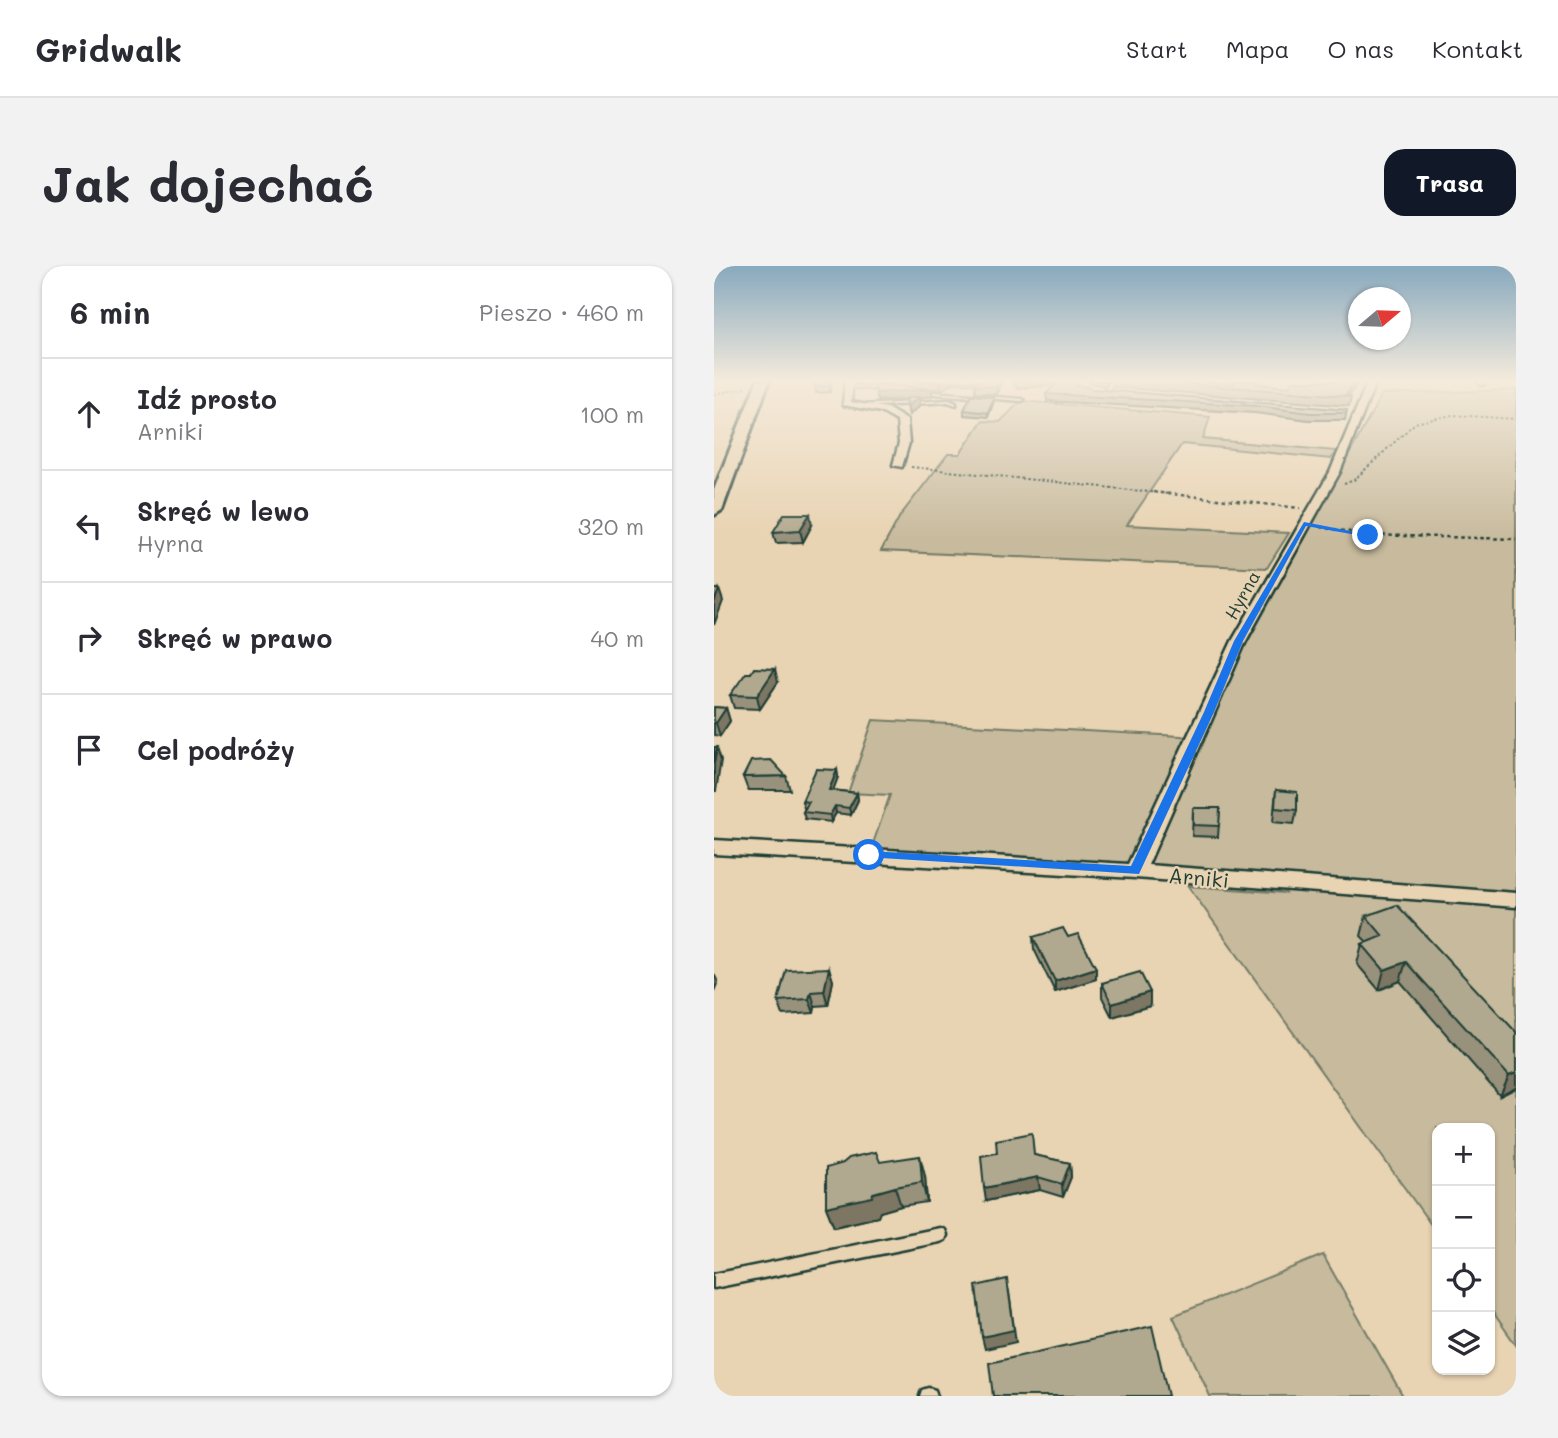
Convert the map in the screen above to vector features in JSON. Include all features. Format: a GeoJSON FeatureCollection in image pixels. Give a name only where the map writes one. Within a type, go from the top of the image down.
{"type":"FeatureCollection","features":[{"type":"Feature","properties":{"kind":"street"},"geometry":{"type":"LineString","coordinates":[[714,510],[743,434]]}},
{"type":"Feature","properties":{"kind":"street"},"geometry":{"type":"LineString","coordinates":[[898,465],[904,443],[903,434]]}},
{"type":"Feature","properties":{"kind":"street","name":"Hyrna"},"geometry":{"type":"LineString","coordinates":[[1135,871],[1239,641],[1325,489],[1350,434]]}},
{"type":"Feature","properties":{"kind":"street","name":"Arniki"},"geometry":{"type":"LineString","coordinates":[[714,847],[1135,871],[1516,900]]}},
{"type":"Feature","properties":{"kind":"lane"},"geometry":{"type":"LineString","coordinates":[[714,1281],[940,1235]]}},
{"type":"Feature","properties":{"kind":"path"},"geometry":{"type":"LineString","coordinates":[[1325,489],[1354,480],[1404,434]]}},
{"type":"Feature","properties":{"kind":"path"},"geometry":{"type":"LineString","coordinates":[[898,465],[1313,510]]}},
{"type":"Feature","properties":{"kind":"path"},"geometry":{"type":"LineString","coordinates":[[1304,524],[1368,535],[1516,539]]}},
{"type":"Feature","properties":{"kind":"shaded area"},"geometry":{"type":"Polygon","coordinates":[[[974,434],[1205,434],[1203,439],[1336,451],[1331,459],[1182,444],[1127,525],[1289,533],[1267,568],[881,551],[900,516],[948,454],[960,454],[974,434]]]}},
{"type":"Feature","properties":{"kind":"shaded area"},"geometry":{"type":"Polygon","coordinates":[[[1360,434],[1516,434],[1516,1345],[1495,1315],[1495,1123],[1432,1123],[1432,1226],[1188,886],[1286,893],[1278,883],[869,855],[890,795],[848,793],[873,720],[1181,736],[1195,739],[1360,434]]]}},
{"type":"Feature","properties":{"kind":"shaded area"},"geometry":{"type":"Polygon","coordinates":[[[1323,1255],[1403,1396],[1210,1396],[1173,1316],[1323,1255]]]}},
{"type":"Feature","properties":{"kind":"building"},"geometry":{"type":"Polygon","coordinates":[[[784,514],[810,514],[800,530],[773,532],[784,514]]]}},
{"type":"Feature","properties":{"kind":"building"},"geometry":{"type":"Polygon","coordinates":[[[714,589],[719,589],[714,603],[714,589]]]}},
{"type":"Feature","properties":{"kind":"building"},"geometry":{"type":"Polygon","coordinates":[[[754,668],[775,669],[757,696],[730,695],[746,673],[751,673],[754,668]]]}},
{"type":"Feature","properties":{"kind":"building"},"geometry":{"type":"Polygon","coordinates":[[[714,707],[726,708],[716,723],[714,722],[714,707]]]}},
{"type":"Feature","properties":{"kind":"building"},"geometry":{"type":"Polygon","coordinates":[[[771,760],[786,776],[743,777],[751,761],[771,760]]]}},
{"type":"Feature","properties":{"kind":"building"},"geometry":{"type":"Polygon","coordinates":[[[816,769],[837,770],[829,790],[857,793],[849,808],[835,806],[830,815],[803,812],[809,802],[802,801],[816,769]]]}},
{"type":"Feature","properties":{"kind":"building"},"geometry":{"type":"Polygon","coordinates":[[[1276,790],[1297,792],[1297,810],[1275,808],[1276,790]]]}},
{"type":"Feature","properties":{"kind":"building"},"geometry":{"type":"Polygon","coordinates":[[[1193,808],[1220,808],[1219,826],[1193,825],[1193,808]]]}},
{"type":"Feature","properties":{"kind":"building"},"geometry":{"type":"Polygon","coordinates":[[[1397,905],[1516,1032],[1516,1073],[1509,1076],[1406,962],[1384,970],[1362,944],[1383,936],[1366,916],[1397,905]]]}},
{"type":"Feature","properties":{"kind":"building"},"geometry":{"type":"Polygon","coordinates":[[[1063,928],[1068,937],[1078,934],[1096,968],[1055,981],[1033,937],[1063,928]]]}},
{"type":"Feature","properties":{"kind":"building"},"geometry":{"type":"Polygon","coordinates":[[[829,968],[824,991],[811,992],[809,999],[778,1001],[786,970],[829,968]]]}},
{"type":"Feature","properties":{"kind":"building"},"geometry":{"type":"Polygon","coordinates":[[[1140,972],[1150,992],[1112,1004],[1102,983],[1140,972]]]}},
{"type":"Feature","properties":{"kind":"building"},"geometry":{"type":"Polygon","coordinates":[[[1032,1133],[1034,1155],[1070,1163],[1062,1184],[1038,1177],[984,1188],[981,1156],[997,1153],[996,1140],[1032,1133]]]}},
{"type":"Feature","properties":{"kind":"building"},"geometry":{"type":"Polygon","coordinates":[[[876,1152],[880,1162],[920,1156],[922,1182],[826,1207],[826,1168],[843,1163],[849,1158],[876,1152]]]}},
{"type":"Feature","properties":{"kind":"building"},"geometry":{"type":"Polygon","coordinates":[[[1007,1279],[1014,1330],[982,1337],[976,1286],[1007,1279]]]}},
{"type":"Feature","properties":{"kind":"building"},"geometry":{"type":"Polygon","coordinates":[[[1152,1326],[1168,1396],[993,1396],[989,1363],[1152,1326]]]}},
{"type":"Feature","properties":{"kind":"route"},"geometry":{"type":"LineString","coordinates":[[869,855],[1135,871],[1239,641],[1304,524],[1368,535]]}}]}
